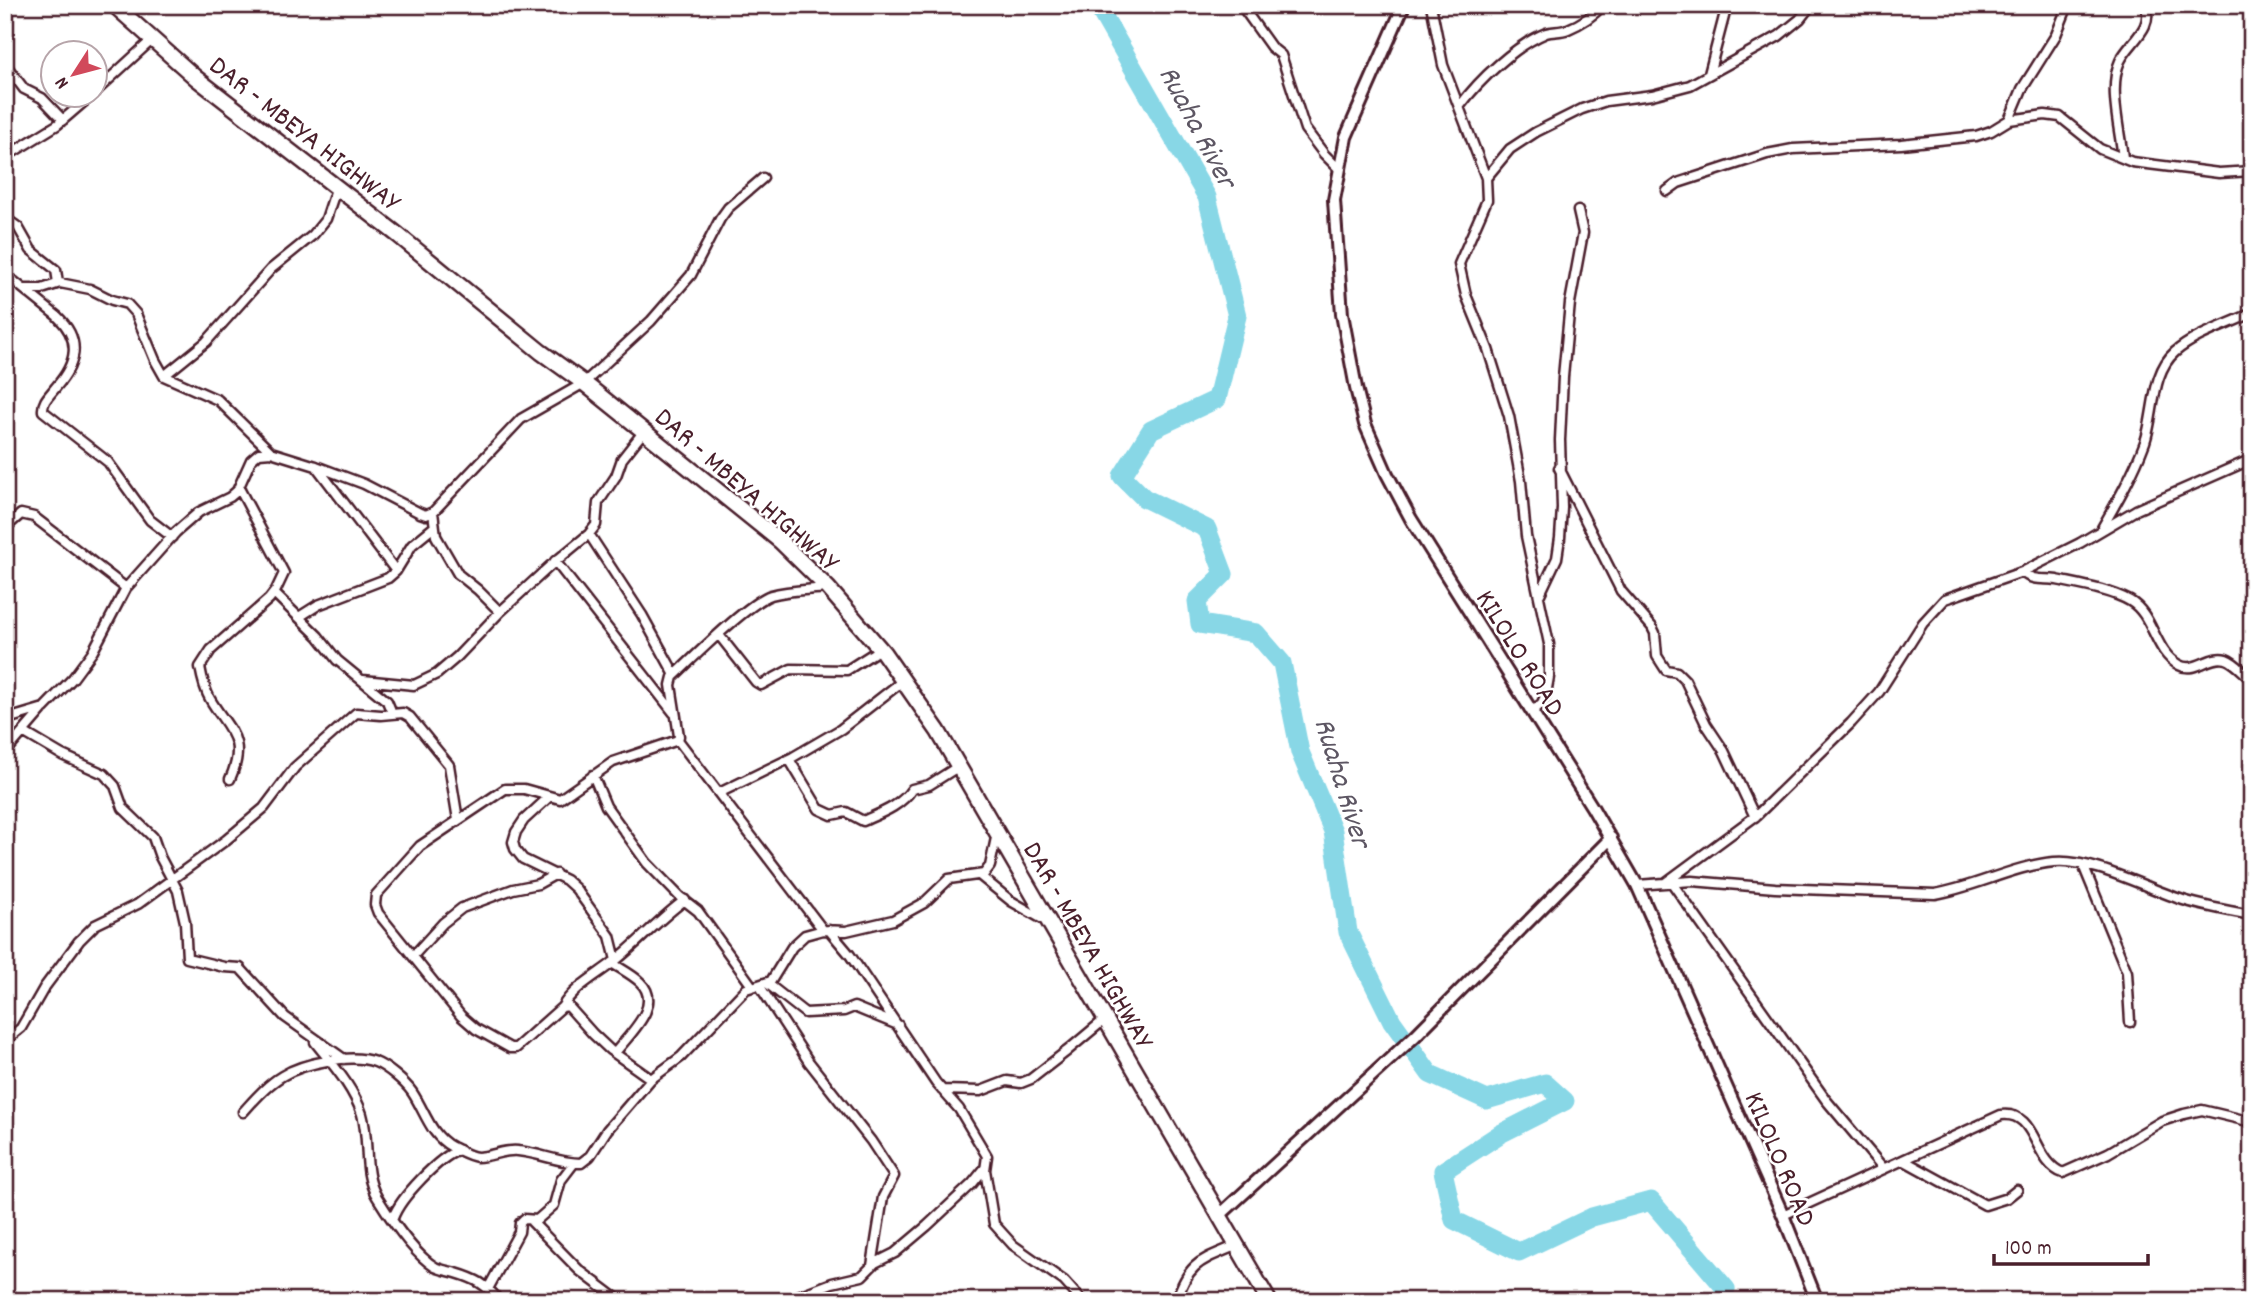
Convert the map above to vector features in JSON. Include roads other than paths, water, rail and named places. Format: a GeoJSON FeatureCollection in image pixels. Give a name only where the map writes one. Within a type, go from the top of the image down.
{"type":"FeatureCollection","features":[{"type":"Feature","properties":{"kind":"highway","name":"DAR - MBEYA HIGHWAY"},"geometry":{"type":"LineString","coordinates":[[114,5],[196,78],[398,234],[541,352],[584,383],[780,541],[828,588],[904,680],[958,766],[1104,1020],[1221,1214],[1235,1246],[1269,1301]]}},
{"type":"Feature","properties":{"kind":"main road","name":"KILOLO ROAD"},"geometry":{"type":"LineString","coordinates":[[1404,5],[1346,137],[1334,200],[1342,314],[1365,424],[1411,519],[1611,838],[1637,885],[1783,1215],[1816,1301]]}},
{"type":"Feature","properties":{"kind":"main road"},"geometry":{"type":"LineString","coordinates":[[1221,1214],[1415,1036],[1611,838]]}},
{"type":"Feature","properties":{"kind":"street"},"geometry":{"type":"LineString","coordinates":[[1241,5],[1271,47],[1281,55],[1305,130],[1324,155],[1339,169]]}},
{"type":"Feature","properties":{"kind":"street"},"geometry":{"type":"LineString","coordinates":[[1431,5],[1438,47],[1486,178],[1487,200],[1459,264],[1466,295],[1488,349],[1509,416],[1521,481],[1526,536],[1549,644],[1549,677],[1542,703],[1532,712]]}},
{"type":"Feature","properties":{"kind":"street"},"geometry":{"type":"LineString","coordinates":[[1460,106],[1488,74],[1529,43],[1548,33],[1566,30],[1604,5]]}},
{"type":"Feature","properties":{"kind":"street"},"geometry":{"type":"LineString","coordinates":[[1709,74],[1727,5]]}},
{"type":"Feature","properties":{"kind":"street"},"geometry":{"type":"LineString","coordinates":[[1486,178],[1510,149],[1519,143],[1583,109],[1606,101],[1672,91],[1690,85],[1779,36],[1800,19],[1811,5]]}},
{"type":"Feature","properties":{"kind":"street"},"geometry":{"type":"LineString","coordinates":[[2009,120],[2022,89],[2056,35],[2068,5]]}},
{"type":"Feature","properties":{"kind":"street"},"geometry":{"type":"LineString","coordinates":[[2123,158],[2115,93],[2116,74],[2120,60],[2148,20],[2145,5]]}},
{"type":"Feature","properties":{"kind":"street"},"geometry":{"type":"LineString","coordinates":[[108,81],[154,38]]}},
{"type":"Feature","properties":{"kind":"street"},"geometry":{"type":"LineString","coordinates":[[5,64],[24,89],[42,98],[63,120]]}},
{"type":"Feature","properties":{"kind":"street"},"geometry":{"type":"LineString","coordinates":[[5,157],[77,108]]}},
{"type":"Feature","properties":{"kind":"street"},"geometry":{"type":"LineString","coordinates":[[1667,191],[1678,183],[1767,154],[1793,149],[1848,148],[1976,136],[2009,120],[2045,115],[2060,117],[2100,149],[2132,162],[2218,173],[2252,171]]}},
{"type":"Feature","properties":{"kind":"street"},"geometry":{"type":"LineString","coordinates":[[5,753],[86,661],[125,588],[172,537],[200,512],[230,497],[239,488],[255,456],[265,451],[316,466],[364,484],[420,513],[426,515],[433,512],[496,443],[526,415],[558,400],[584,383],[651,321],[691,275],[720,219],[735,201],[763,178]]}},
{"type":"Feature","properties":{"kind":"street"},"geometry":{"type":"LineString","coordinates":[[164,376],[211,337],[271,269],[313,235],[326,219],[337,189]]}},
{"type":"Feature","properties":{"kind":"street"},"geometry":{"type":"LineString","coordinates":[[1540,594],[1557,558],[1562,508],[1559,468],[1563,377],[1570,303],[1583,233],[1578,211]]}},
{"type":"Feature","properties":{"kind":"street"},"geometry":{"type":"LineString","coordinates":[[5,218],[15,223],[31,250],[56,270],[58,283]]}},
{"type":"Feature","properties":{"kind":"street"},"geometry":{"type":"LineString","coordinates":[[5,274],[64,322],[72,338],[75,351],[72,364],[62,381],[44,401],[43,411],[108,462],[149,520],[172,537]]}},
{"type":"Feature","properties":{"kind":"street"},"geometry":{"type":"LineString","coordinates":[[25,289],[43,289],[58,283],[90,289],[127,304],[136,314],[164,376],[218,400],[271,452]]}},
{"type":"Feature","properties":{"kind":"street"},"geometry":{"type":"LineString","coordinates":[[2101,531],[2143,447],[2158,382],[2165,365],[2175,352],[2196,338],[2252,313]]}},
{"type":"Feature","properties":{"kind":"street"},"geometry":{"type":"LineString","coordinates":[[363,680],[404,685],[428,680],[457,657],[500,612],[555,561],[589,534],[596,522],[598,503],[616,476],[622,459],[644,431]]}},
{"type":"Feature","properties":{"kind":"street"},"geometry":{"type":"LineString","coordinates":[[1668,883],[1755,817],[1851,723],[1879,692],[1923,623],[1945,599],[2022,572],[2136,510],[2252,459]]}},
{"type":"Feature","properties":{"kind":"street"},"geometry":{"type":"LineString","coordinates":[[316,466],[396,571]]}},
{"type":"Feature","properties":{"kind":"street"},"geometry":{"type":"LineString","coordinates":[[1559,468],[1621,591],[1652,627],[1659,662],[1665,670],[1677,672],[1685,680],[1706,724],[1724,751],[1755,817]]}},
{"type":"Feature","properties":{"kind":"street"},"geometry":{"type":"LineString","coordinates":[[230,779],[237,751],[229,723],[209,698],[200,667],[211,650],[274,593],[283,576],[283,570],[239,488]]}},
{"type":"Feature","properties":{"kind":"street"},"geometry":{"type":"LineString","coordinates":[[433,512],[433,527],[457,574],[500,612]]}},
{"type":"Feature","properties":{"kind":"street"},"geometry":{"type":"LineString","coordinates":[[5,528],[21,514],[34,517],[125,588]]}},
{"type":"Feature","properties":{"kind":"street"},"geometry":{"type":"LineString","coordinates":[[299,617],[318,605],[388,578],[396,571],[412,545],[433,527]]}},
{"type":"Feature","properties":{"kind":"street"},"geometry":{"type":"LineString","coordinates":[[589,534],[642,615],[675,675]]}},
{"type":"Feature","properties":{"kind":"street"},"geometry":{"type":"LineString","coordinates":[[555,561],[676,716]]}},
{"type":"Feature","properties":{"kind":"street"},"geometry":{"type":"LineString","coordinates":[[2022,572],[2033,579],[2054,580],[2123,597],[2141,609],[2175,663],[2189,667],[2220,658],[2227,659],[2252,679]]}},
{"type":"Feature","properties":{"kind":"street"},"geometry":{"type":"LineString","coordinates":[[828,588],[769,596],[719,635],[675,675],[671,685],[678,740],[826,930],[850,956],[942,1090],[959,1109],[987,1156],[985,1168],[994,1224],[1013,1245],[1063,1281],[1082,1301]]}},
{"type":"Feature","properties":{"kind":"street"},"geometry":{"type":"LineString","coordinates":[[274,593],[337,660],[387,701],[393,713]]}},
{"type":"Feature","properties":{"kind":"street"},"geometry":{"type":"LineString","coordinates":[[719,635],[761,685],[791,669],[847,670],[880,649]]}},
{"type":"Feature","properties":{"kind":"street"},"geometry":{"type":"LineString","coordinates":[[719,793],[841,730],[904,680]]}},
{"type":"Feature","properties":{"kind":"street"},"geometry":{"type":"LineString","coordinates":[[5,713],[14,717],[44,708]]}},
{"type":"Feature","properties":{"kind":"street"},"geometry":{"type":"LineString","coordinates":[[5,1041],[21,1028],[44,988],[79,941],[95,925],[128,911],[226,840],[264,807],[295,767],[356,713],[403,713],[410,717],[447,762],[457,820]]}},
{"type":"Feature","properties":{"kind":"street"},"geometry":{"type":"LineString","coordinates":[[23,732],[109,778],[123,808],[153,837],[160,857],[173,878],[185,922],[187,958],[240,968],[285,1017],[344,1059]]}},
{"type":"Feature","properties":{"kind":"street"},"geometry":{"type":"LineString","coordinates":[[678,740],[619,760],[561,799],[524,789],[507,789],[420,846],[376,895],[375,905],[378,913],[468,1023],[510,1048],[519,1047],[562,1007],[574,990],[614,962],[685,900]]}},
{"type":"Feature","properties":{"kind":"street"},"geometry":{"type":"LineString","coordinates":[[789,759],[819,809],[832,815],[846,812],[863,821],[906,799],[912,789],[929,785],[958,766]]}},
{"type":"Feature","properties":{"kind":"street"},"geometry":{"type":"LineString","coordinates":[[593,775],[606,806],[647,863],[709,924],[760,985],[809,1062],[872,1141],[894,1176],[883,1197],[872,1266]]}},
{"type":"Feature","properties":{"kind":"street"},"geometry":{"type":"LineString","coordinates":[[549,797],[524,820],[516,832],[513,842],[515,849],[523,859],[570,883],[583,897],[592,914],[610,936],[614,962],[639,981],[649,995],[650,1002],[644,1015],[615,1053]]}},
{"type":"Feature","properties":{"kind":"street"},"geometry":{"type":"LineString","coordinates":[[243,1112],[282,1076],[330,1061],[368,1060],[378,1063],[411,1091],[420,1110],[440,1139],[459,1150],[477,1157],[501,1151],[521,1151],[581,1163],[590,1156],[607,1130],[651,1079],[681,1057],[743,992],[774,979],[792,947],[805,935],[826,930],[846,931],[893,920],[924,903],[949,879],[986,873],[997,833]]}},
{"type":"Feature","properties":{"kind":"street"},"geometry":{"type":"LineString","coordinates":[[1637,885],[1692,881],[1775,888],[1935,894],[1959,890],[2031,867],[2056,862],[2083,865],[2182,899],[2252,915]]}},
{"type":"Feature","properties":{"kind":"street"},"geometry":{"type":"LineString","coordinates":[[2083,865],[2127,972],[2130,1023]]}},
{"type":"Feature","properties":{"kind":"street"},"geometry":{"type":"LineString","coordinates":[[413,956],[443,923],[462,908],[513,889],[538,884],[556,874]]}},
{"type":"Feature","properties":{"kind":"street"},"geometry":{"type":"LineString","coordinates":[[979,875],[1011,901],[1050,923]]}},
{"type":"Feature","properties":{"kind":"street"},"geometry":{"type":"LineString","coordinates":[[1668,883],[1826,1100],[1884,1169]]}},
{"type":"Feature","properties":{"kind":"street"},"geometry":{"type":"LineString","coordinates":[[760,985],[805,1013],[854,1007],[898,1025]]}},
{"type":"Feature","properties":{"kind":"street"},"geometry":{"type":"LineString","coordinates":[[562,1007],[570,1008],[593,1034],[651,1079]]}},
{"type":"Feature","properties":{"kind":"street"},"geometry":{"type":"LineString","coordinates":[[942,1090],[981,1091],[1006,1080],[1021,1083],[1031,1079],[1104,1020]]}},
{"type":"Feature","properties":{"kind":"street"},"geometry":{"type":"LineString","coordinates":[[309,1035],[354,1093],[363,1116],[368,1172],[373,1189],[393,1218],[418,1252],[430,1263],[438,1269],[478,1279],[499,1301]]}},
{"type":"Feature","properties":{"kind":"street"},"geometry":{"type":"LineString","coordinates":[[1783,1215],[2001,1115],[2011,1114],[2023,1120],[2042,1153],[2054,1168],[2063,1173],[2108,1153],[2161,1121],[2184,1114],[2202,1110],[2252,1122]]}},
{"type":"Feature","properties":{"kind":"street"},"geometry":{"type":"LineString","coordinates":[[393,1218],[402,1200],[438,1164],[459,1150]]}},
{"type":"Feature","properties":{"kind":"street"},"geometry":{"type":"LineString","coordinates":[[1903,1160],[1985,1205],[2007,1198],[2017,1190]]}},
{"type":"Feature","properties":{"kind":"street"},"geometry":{"type":"LineString","coordinates":[[488,1287],[519,1232],[520,1223],[524,1219],[537,1220],[552,1208],[561,1180],[574,1163]]}},
{"type":"Feature","properties":{"kind":"street"},"geometry":{"type":"LineString","coordinates":[[785,1301],[832,1283],[862,1276],[927,1226],[972,1184],[985,1168]]}},
{"type":"Feature","properties":{"kind":"street"},"geometry":{"type":"LineString","coordinates":[[531,1221],[579,1270],[620,1301]]}},
{"type":"Feature","properties":{"kind":"street"},"geometry":{"type":"LineString","coordinates":[[1176,1301],[1187,1273],[1205,1259],[1235,1246]]}},
{"type":"Feature","properties":{"kind":"waterway","name":"Ruaha River"},"geometry":{"type":"LineString","coordinates":[[1097,5],[1207,197],[1237,316],[1217,399],[1151,430],[1122,476],[1144,498],[1207,529],[1224,574],[1197,601],[1200,624],[1256,633],[1282,663],[1300,752],[1333,831],[1348,932],[1392,1021],[1430,1074],[1487,1100],[1545,1083],[1565,1101],[1500,1134],[1443,1171],[1454,1220],[1519,1252],[1592,1217],[1651,1201],[1726,1289],[1719,1301]]}}]}
